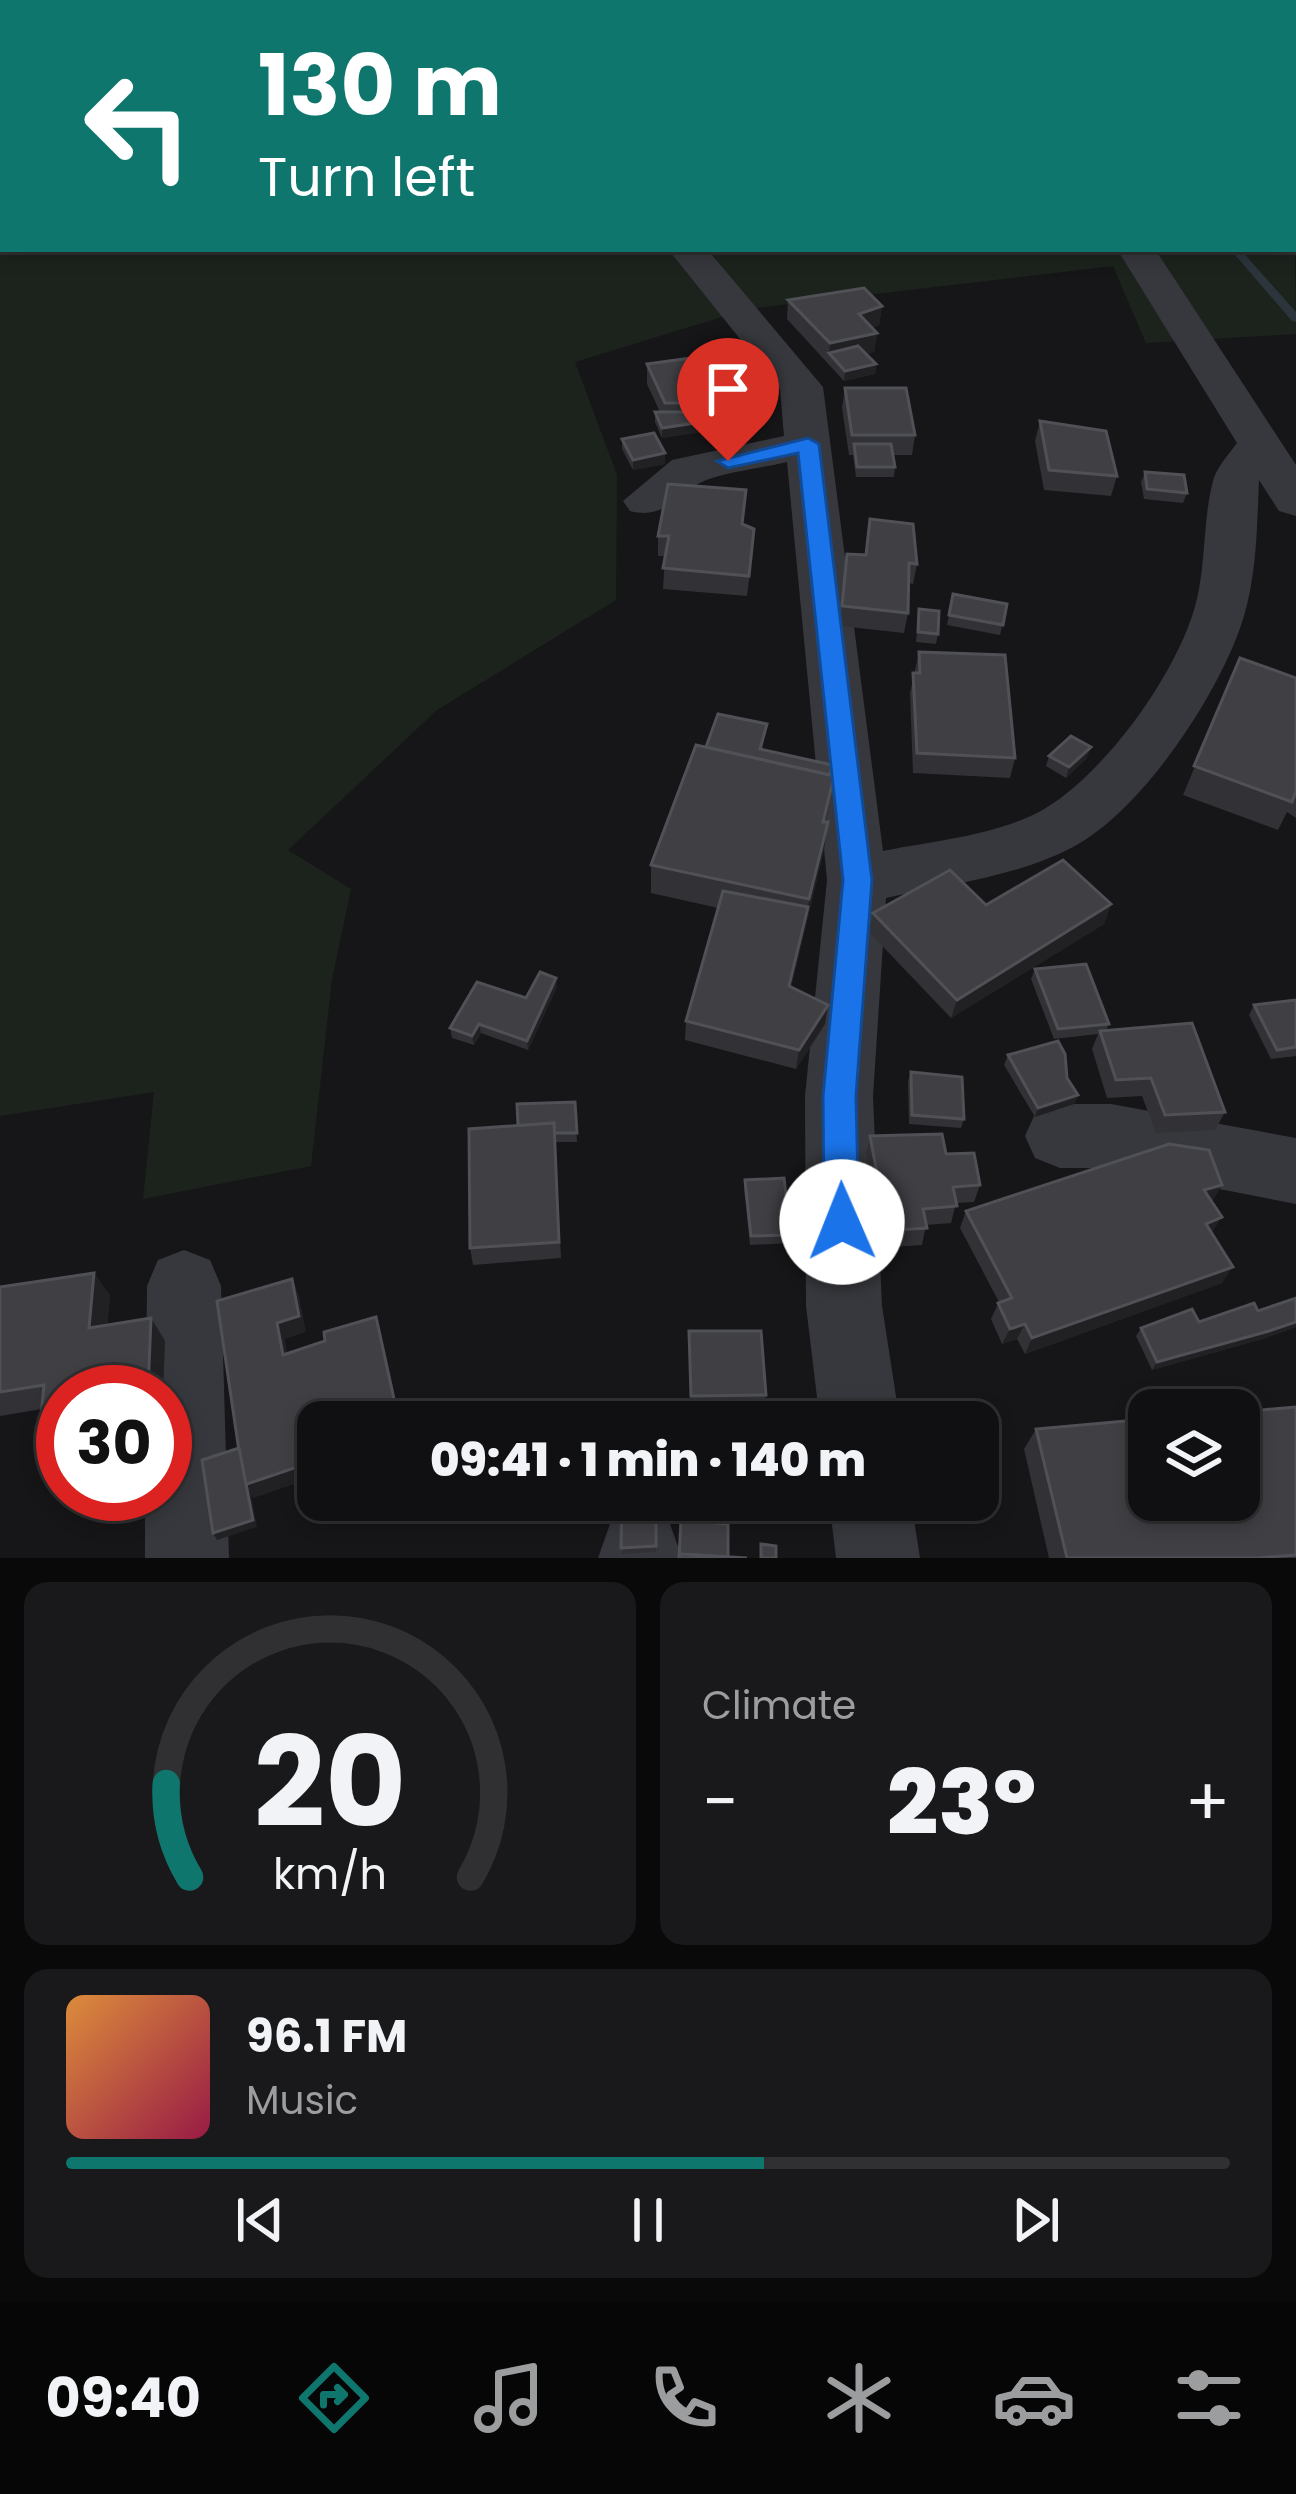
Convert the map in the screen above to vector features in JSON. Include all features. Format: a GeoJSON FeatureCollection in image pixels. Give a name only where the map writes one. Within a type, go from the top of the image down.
{"type":"FeatureCollection","features":[{"type":"Feature","properties":{"kind":"street"},"geometry":{"type":"LineString","coordinates":[[689,252],[801,387],[857,880],[839,1096],[844,1306],[857,1401]]}},
{"type":"Feature","properties":{"kind":"street"},"geometry":{"type":"LineString","coordinates":[[1138,252],[1296,501]]}},
{"type":"Feature","properties":{"kind":"street"},"geometry":{"type":"LineString","coordinates":[[647,501],[688,470],[808,444]]}},
{"type":"Feature","properties":{"kind":"street"},"geometry":{"type":"LineString","coordinates":[[857,880],[1000,850],[1055,830],[1096,803],[1156,730],[1198,662],[1218,617],[1231,557],[1236,478],[1257,446]]}},
{"type":"Feature","properties":{"kind":"street"},"geometry":{"type":"LineString","coordinates":[[1060,1136],[1111,1136],[1296,1171]]}},
{"type":"Feature","properties":{"kind":"street"},"geometry":{"type":"LineString","coordinates":[[184,1286],[187,1558]]}},
{"type":"Feature","properties":{"kind":"street"},"geometry":{"type":"LineString","coordinates":[[873,1521],[878,1558]]}},
{"type":"Feature","properties":{"kind":"shaded area"},"geometry":{"type":"Polygon","coordinates":[[[0,252],[1295,252],[1296,334],[1146,343],[1113,266],[748,309],[575,362],[617,475],[616,600],[437,710],[288,850],[351,889],[332,979],[311,1166],[143,1199],[154,1092],[0,1116],[0,252]]]}},
{"type":"Feature","properties":{"kind":"building"},"geometry":{"type":"Polygon","coordinates":[[[864,288],[882,306],[859,314],[877,333],[830,343],[788,300],[864,288]]]}},
{"type":"Feature","properties":{"kind":"building"},"geometry":{"type":"Polygon","coordinates":[[[858,346],[876,364],[845,371],[829,353],[858,346]]]}},
{"type":"Feature","properties":{"kind":"building"},"geometry":{"type":"Polygon","coordinates":[[[699,357],[719,395],[695,398],[697,403],[665,403],[647,364],[699,357]]]}},
{"type":"Feature","properties":{"kind":"building"},"geometry":{"type":"Polygon","coordinates":[[[845,388],[906,388],[915,435],[852,435],[845,388]]]}},
{"type":"Feature","properties":{"kind":"building"},"geometry":{"type":"Polygon","coordinates":[[[655,412],[697,412],[702,422],[662,428],[655,412]]]}},
{"type":"Feature","properties":{"kind":"building"},"geometry":{"type":"Polygon","coordinates":[[[1040,421],[1106,431],[1117,476],[1049,470],[1040,421]]]}},
{"type":"Feature","properties":{"kind":"building"},"geometry":{"type":"Polygon","coordinates":[[[654,433],[665,453],[633,460],[622,439],[654,433]]]}},
{"type":"Feature","properties":{"kind":"building"},"geometry":{"type":"Polygon","coordinates":[[[854,444],[891,444],[895,467],[857,467],[854,444]]]}},
{"type":"Feature","properties":{"kind":"building"},"geometry":{"type":"Polygon","coordinates":[[[1145,472],[1184,475],[1187,493],[1147,489],[1145,472]]]}},
{"type":"Feature","properties":{"kind":"building"},"geometry":{"type":"Polygon","coordinates":[[[668,484],[746,490],[742,524],[754,529],[749,576],[663,568],[669,536],[658,536],[668,484]]]}},
{"type":"Feature","properties":{"kind":"building"},"geometry":{"type":"Polygon","coordinates":[[[870,519],[913,524],[917,564],[909,563],[908,613],[842,606],[847,554],[866,555],[870,519]]]}},
{"type":"Feature","properties":{"kind":"building"},"geometry":{"type":"Polygon","coordinates":[[[953,594],[1007,604],[1003,625],[949,615],[953,594]]]}},
{"type":"Feature","properties":{"kind":"building"},"geometry":{"type":"Polygon","coordinates":[[[919,609],[939,611],[938,634],[918,632],[919,609]]]}},
{"type":"Feature","properties":{"kind":"building"},"geometry":{"type":"Polygon","coordinates":[[[919,652],[1005,655],[1015,758],[917,753],[913,673],[920,673],[919,652]]]}},
{"type":"Feature","properties":{"kind":"building"},"geometry":{"type":"Polygon","coordinates":[[[1240,658],[1296,678],[1296,791],[1292,802],[1194,766],[1240,658]]]}},
{"type":"Feature","properties":{"kind":"building"},"geometry":{"type":"Polygon","coordinates":[[[718,714],[767,724],[760,749],[832,765],[830,775],[706,747],[718,714]]]}},
{"type":"Feature","properties":{"kind":"building"},"geometry":{"type":"Polygon","coordinates":[[[1071,736],[1091,747],[1069,767],[1049,756],[1071,736]]]}},
{"type":"Feature","properties":{"kind":"building"},"geometry":{"type":"Polygon","coordinates":[[[696,745],[834,776],[809,899],[651,865],[696,745]]]}},
{"type":"Feature","properties":{"kind":"building"},"geometry":{"type":"Polygon","coordinates":[[[1063,860],[1111,904],[957,1000],[873,913],[950,870],[986,905],[1063,860]]]}},
{"type":"Feature","properties":{"kind":"building"},"geometry":{"type":"Polygon","coordinates":[[[723,891],[808,907],[789,986],[828,1005],[799,1050],[686,1021],[723,891]]]}},
{"type":"Feature","properties":{"kind":"building"},"geometry":{"type":"Polygon","coordinates":[[[1086,964],[1109,1024],[1058,1029],[1035,969],[1086,964]]]}},
{"type":"Feature","properties":{"kind":"building"},"geometry":{"type":"Polygon","coordinates":[[[540,972],[556,978],[527,1041],[479,1024],[472,1036],[450,1028],[477,982],[526,998],[540,972]]]}},
{"type":"Feature","properties":{"kind":"building"},"geometry":{"type":"Polygon","coordinates":[[[1296,1000],[1296,1047],[1277,1050],[1254,1005],[1296,1000]]]}},
{"type":"Feature","properties":{"kind":"building"},"geometry":{"type":"Polygon","coordinates":[[[1192,1023],[1225,1112],[1165,1115],[1151,1078],[1116,1080],[1100,1031],[1192,1023]]]}},
{"type":"Feature","properties":{"kind":"building"},"geometry":{"type":"Polygon","coordinates":[[[1058,1041],[1065,1054],[1067,1078],[1078,1095],[1038,1108],[1008,1055],[1058,1041]]]}},
{"type":"Feature","properties":{"kind":"building"},"geometry":{"type":"Polygon","coordinates":[[[911,1072],[962,1077],[964,1119],[912,1115],[911,1072]]]}},
{"type":"Feature","properties":{"kind":"building"},"geometry":{"type":"Polygon","coordinates":[[[575,1102],[577,1133],[554,1133],[554,1123],[518,1126],[517,1104],[575,1102]]]}},
{"type":"Feature","properties":{"kind":"building"},"geometry":{"type":"Polygon","coordinates":[[[554,1123],[559,1242],[470,1248],[469,1129],[554,1123]]]}},
{"type":"Feature","properties":{"kind":"building"},"geometry":{"type":"Polygon","coordinates":[[[942,1134],[946,1154],[974,1153],[980,1185],[953,1187],[957,1206],[923,1209],[927,1228],[897,1230],[893,1210],[884,1210],[870,1136],[942,1134]]]}},
{"type":"Feature","properties":{"kind":"building"},"geometry":{"type":"Polygon","coordinates":[[[1169,1144],[1209,1150],[1222,1185],[1204,1190],[1222,1217],[1206,1224],[1233,1267],[1032,1338],[1025,1324],[1010,1329],[998,1303],[1012,1298],[966,1211],[1169,1144]]]}},
{"type":"Feature","properties":{"kind":"building"},"geometry":{"type":"Polygon","coordinates":[[[784,1178],[791,1235],[751,1236],[745,1180],[784,1178]]]}},
{"type":"Feature","properties":{"kind":"building"},"geometry":{"type":"Polygon","coordinates":[[[94,1273],[89,1328],[151,1318],[149,1365],[36,1365],[36,1386],[0,1392],[0,1287],[94,1273]]]}},
{"type":"Feature","properties":{"kind":"building"},"geometry":{"type":"Polygon","coordinates":[[[292,1279],[299,1316],[277,1323],[283,1355],[325,1341],[324,1332],[376,1317],[394,1401],[297,1401],[297,1467],[244,1485],[217,1301],[292,1279]]]}},
{"type":"Feature","properties":{"kind":"building"},"geometry":{"type":"Polygon","coordinates":[[[1296,1298],[1296,1322],[1157,1362],[1141,1328],[1192,1309],[1199,1322],[1254,1303],[1258,1311],[1296,1298]]]}},
{"type":"Feature","properties":{"kind":"building"},"geometry":{"type":"Polygon","coordinates":[[[689,1331],[761,1331],[766,1395],[691,1396],[689,1331]]]}},
{"type":"Feature","properties":{"kind":"building"},"geometry":{"type":"Polygon","coordinates":[[[1296,1407],[1296,1555],[1067,1558],[1036,1429],[1128,1421],[1128,1521],[1260,1521],[1260,1410],[1296,1407]]]}},
{"type":"Feature","properties":{"kind":"building"},"geometry":{"type":"Polygon","coordinates":[[[239,1448],[253,1520],[213,1533],[202,1460],[239,1448]]]}},
{"type":"Feature","properties":{"kind":"building"},"geometry":{"type":"Polygon","coordinates":[[[622,1521],[656,1521],[656,1546],[621,1548],[622,1521]]]}},
{"type":"Feature","properties":{"kind":"building"},"geometry":{"type":"Polygon","coordinates":[[[681,1521],[728,1524],[728,1557],[680,1554],[679,1558],[681,1521]]]}},
{"type":"Feature","properties":{"kind":"building"},"geometry":{"type":"Polygon","coordinates":[[[761,1544],[776,1546],[776,1558],[761,1558],[761,1544]]]}},
{"type":"Feature","properties":{"kind":"building"},"geometry":{"type":"Polygon","coordinates":[[[680,1554],[747,1558],[679,1558],[680,1554]]]}},
{"type":"Feature","properties":{"kind":"waterway"},"geometry":{"type":"LineString","coordinates":[[1238,252],[1296,319]]}},
{"type":"Feature","properties":{"kind":"route"},"geometry":{"type":"LineString","coordinates":[[728,461],[808,444],[857,880],[839,1096],[842,1222]]}}]}
